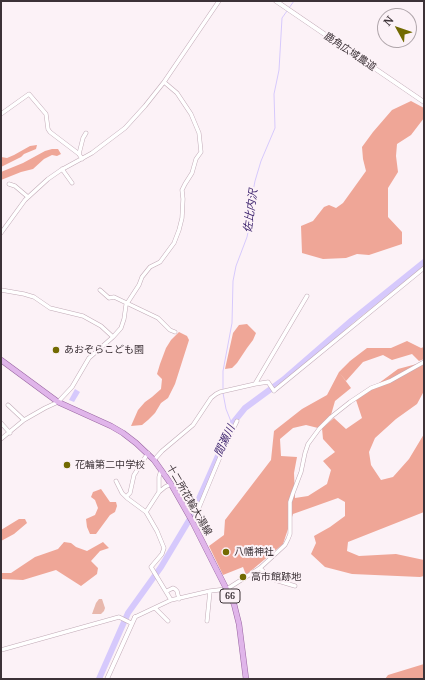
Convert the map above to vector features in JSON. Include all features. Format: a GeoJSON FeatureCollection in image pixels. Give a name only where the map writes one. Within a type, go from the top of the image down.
{"type":"FeatureCollection","features":[{"type":"Feature","properties":{"kind":"main road","name":"十二所花輪大湯線"},"geometry":{"type":"LineString","coordinates":[[1,360],[58,402],[123,433],[148,453],[161,469],[192,522],[234,604],[239,624],[246,679]]}},
{"type":"Feature","properties":{"kind":"street"},"geometry":{"type":"LineString","coordinates":[[1,233],[28,197],[48,179],[62,169],[82,159],[125,128],[164,82],[219,1]]}},
{"type":"Feature","properties":{"kind":"street","name":"鹿角広域農道"},"geometry":{"type":"LineString","coordinates":[[276,1],[424,102]]}},
{"type":"Feature","properties":{"kind":"street"},"geometry":{"type":"LineString","coordinates":[[1,439],[24,420],[58,402],[72,387],[89,358],[121,328],[128,304],[142,277],[150,267],[160,262],[174,243],[182,218],[182,190],[192,173],[196,159],[201,152],[199,134],[190,114],[177,93],[164,82]]}},
{"type":"Feature","properties":{"kind":"street"},"geometry":{"type":"LineString","coordinates":[[1,114],[29,94],[46,114],[48,129],[50,132],[79,154],[82,159]]}},
{"type":"Feature","properties":{"kind":"street"},"geometry":{"type":"LineString","coordinates":[[79,154],[83,138],[86,133]]}},
{"type":"Feature","properties":{"kind":"street"},"geometry":{"type":"LineString","coordinates":[[62,169],[72,183]]}},
{"type":"Feature","properties":{"kind":"street"},"geometry":{"type":"LineString","coordinates":[[9,184],[15,186],[28,197]]}},
{"type":"Feature","properties":{"kind":"street"},"geometry":{"type":"LineString","coordinates":[[154,460],[193,424],[212,398],[220,392],[268,382],[274,391],[424,268]]}},
{"type":"Feature","properties":{"kind":"street"},"geometry":{"type":"LineString","coordinates":[[1,290],[34,297],[50,308],[83,316],[101,326],[113,337]]}},
{"type":"Feature","properties":{"kind":"street"},"geometry":{"type":"LineString","coordinates":[[100,290],[109,298],[114,297],[158,318],[170,330],[175,332]]}},
{"type":"Feature","properties":{"kind":"street"},"geometry":{"type":"LineString","coordinates":[[255,384],[307,296]]}},
{"type":"Feature","properties":{"kind":"street"},"geometry":{"type":"LineString","coordinates":[[106,679],[130,622],[135,617],[171,600],[210,591],[227,589],[260,568],[285,545],[290,534],[290,502],[301,472],[308,444],[318,429],[350,402],[371,388],[390,381],[424,362]]}},
{"type":"Feature","properties":{"kind":"street"},"geometry":{"type":"LineString","coordinates":[[8,405],[24,420]]}},
{"type":"Feature","properties":{"kind":"street"},"geometry":{"type":"LineString","coordinates":[[192,522],[237,421]]}},
{"type":"Feature","properties":{"kind":"street"},"geometry":{"type":"LineString","coordinates":[[1,424],[10,433]]}},
{"type":"Feature","properties":{"kind":"street"},"geometry":{"type":"LineString","coordinates":[[126,497],[130,493],[134,475],[148,453]]}},
{"type":"Feature","properties":{"kind":"street"},"geometry":{"type":"LineString","coordinates":[[159,492],[159,477],[161,469]]}},
{"type":"Feature","properties":{"kind":"street"},"geometry":{"type":"LineString","coordinates":[[116,481],[126,497],[146,512],[157,531],[164,548],[162,554],[151,567],[167,591],[171,600]]}},
{"type":"Feature","properties":{"kind":"street"},"geometry":{"type":"LineString","coordinates":[[146,512],[159,492],[171,484]]}},
{"type":"Feature","properties":{"kind":"street"},"geometry":{"type":"LineString","coordinates":[[260,568],[268,576],[275,580],[295,586]]}},
{"type":"Feature","properties":{"kind":"street"},"geometry":{"type":"LineString","coordinates":[[167,591],[175,588],[179,599]]}},
{"type":"Feature","properties":{"kind":"street"},"geometry":{"type":"LineString","coordinates":[[207,621],[210,591]]}},
{"type":"Feature","properties":{"kind":"street"},"geometry":{"type":"LineString","coordinates":[[155,608],[168,621]]}},
{"type":"Feature","properties":{"kind":"street"},"geometry":{"type":"LineString","coordinates":[[1,650],[119,617],[130,622]]}},
{"type":"Feature","properties":{"kind":"shaded area"},"geometry":{"type":"Polygon","coordinates":[[[411,101],[424,108],[424,118],[411,135],[397,144],[396,156],[398,172],[388,188],[388,217],[402,232],[402,244],[369,255],[357,254],[346,258],[323,259],[302,253],[301,226],[313,221],[324,207],[329,205],[336,208],[343,203],[366,171],[362,147],[392,110],[411,101]]]}},
{"type":"Feature","properties":{"kind":"shaded area"},"geometry":{"type":"Polygon","coordinates":[[[37,145],[36,149],[1,167],[1,157],[7,158],[30,146],[37,145]]]}},
{"type":"Feature","properties":{"kind":"shaded area"},"geometry":{"type":"Polygon","coordinates":[[[52,149],[58,149],[61,154],[57,156],[52,155],[44,159],[33,169],[1,180],[1,172],[52,149]]]}},
{"type":"Feature","properties":{"kind":"shaded area"},"geometry":{"type":"Polygon","coordinates":[[[247,324],[256,333],[253,340],[237,363],[232,368],[225,369],[233,333],[239,325],[247,324]]]}},
{"type":"Feature","properties":{"kind":"shaded area"},"geometry":{"type":"Polygon","coordinates":[[[179,332],[187,336],[189,340],[175,384],[168,398],[161,403],[155,413],[142,425],[131,426],[138,410],[161,389],[162,379],[157,374],[160,364],[166,348],[179,332]]]}},
{"type":"Feature","properties":{"kind":"shaded area"},"geometry":{"type":"Polygon","coordinates":[[[407,341],[421,348],[424,347],[424,359],[419,361],[412,354],[392,360],[383,355],[363,362],[346,381],[339,372],[367,348],[391,348],[407,341]]]}},
{"type":"Feature","properties":{"kind":"shaded area"},"geometry":{"type":"Polygon","coordinates":[[[424,362],[424,391],[417,404],[396,419],[375,438],[369,452],[371,465],[381,480],[393,477],[409,459],[424,434],[424,512],[348,542],[347,551],[359,556],[396,554],[424,560],[424,576],[352,574],[325,567],[311,554],[316,543],[314,536],[345,516],[345,502],[338,498],[293,514],[283,544],[246,575],[243,567],[223,575],[209,546],[224,535],[225,520],[271,460],[274,431],[302,409],[327,395],[339,372],[351,388],[335,401],[331,415],[318,428],[306,425],[293,428],[280,439],[281,456],[297,457],[294,473],[295,498],[308,496],[327,484],[331,470],[323,461],[335,452],[323,439],[322,428],[334,418],[346,429],[362,418],[356,400],[398,369],[424,362]]]}},
{"type":"Feature","properties":{"kind":"shaded area"},"geometry":{"type":"Polygon","coordinates":[[[75,389],[80,392],[74,402],[69,400],[75,389]]]}},
{"type":"Feature","properties":{"kind":"shaded area"},"geometry":{"type":"Polygon","coordinates":[[[101,489],[110,502],[116,502],[117,506],[115,512],[110,515],[96,534],[90,534],[86,519],[95,515],[98,508],[95,500],[91,497],[93,492],[101,489]]]}},
{"type":"Feature","properties":{"kind":"shaded area"},"geometry":{"type":"Polygon","coordinates":[[[19,519],[25,519],[27,523],[14,534],[1,541],[1,530],[19,519]]]}},
{"type":"Feature","properties":{"kind":"shaded area"},"geometry":{"type":"Polygon","coordinates":[[[64,542],[71,543],[76,547],[87,551],[103,542],[109,548],[100,551],[91,561],[98,568],[97,574],[81,586],[56,570],[23,580],[1,579],[1,573],[11,573],[35,557],[58,549],[64,542]]]}},
{"type":"Feature","properties":{"kind":"shaded area"},"geometry":{"type":"Polygon","coordinates":[[[99,599],[102,599],[105,608],[104,611],[101,614],[92,614],[96,603],[99,599]]]}},
{"type":"Feature","properties":{"kind":"shaded area"},"geometry":{"type":"Polygon","coordinates":[[[424,664],[424,679],[385,679],[388,675],[424,664]]]}},
{"type":"Feature","properties":{"kind":"waterway","name":"佐比内沢"},"geometry":{"type":"LineString","coordinates":[[289,8],[294,1]]}},
{"type":"Feature","properties":{"kind":"waterway","name":"佐比内沢"},"geometry":{"type":"LineString","coordinates":[[223,390],[223,371],[232,323],[233,281],[236,266],[247,237],[255,181],[261,161],[275,128],[274,94],[279,70],[282,18],[287,11]]}},
{"type":"Feature","properties":{"kind":"waterway","name":"間瀬川"},"geometry":{"type":"LineString","coordinates":[[99,679],[128,613],[161,567],[191,517],[232,424],[245,408],[283,380],[352,320],[424,262]]}},
{"type":"Feature","properties":{"kind":"waterway","name":"佐比内沢"},"geometry":{"type":"LineString","coordinates":[[223,393],[226,409],[232,424]]}},
{"type":"Feature","properties":{"kind":"place","name":"あおぞらこども園"},"geometry":{"type":"Point","coordinates":[56,350]}},
{"type":"Feature","properties":{"kind":"place","name":"花輪第二中学校"},"geometry":{"type":"Point","coordinates":[67,465]}},
{"type":"Feature","properties":{"kind":"place","name":"八幡神社"},"geometry":{"type":"Point","coordinates":[226,552]}},
{"type":"Feature","properties":{"kind":"place","name":"高市館跡地"},"geometry":{"type":"Point","coordinates":[243,577]}}]}
